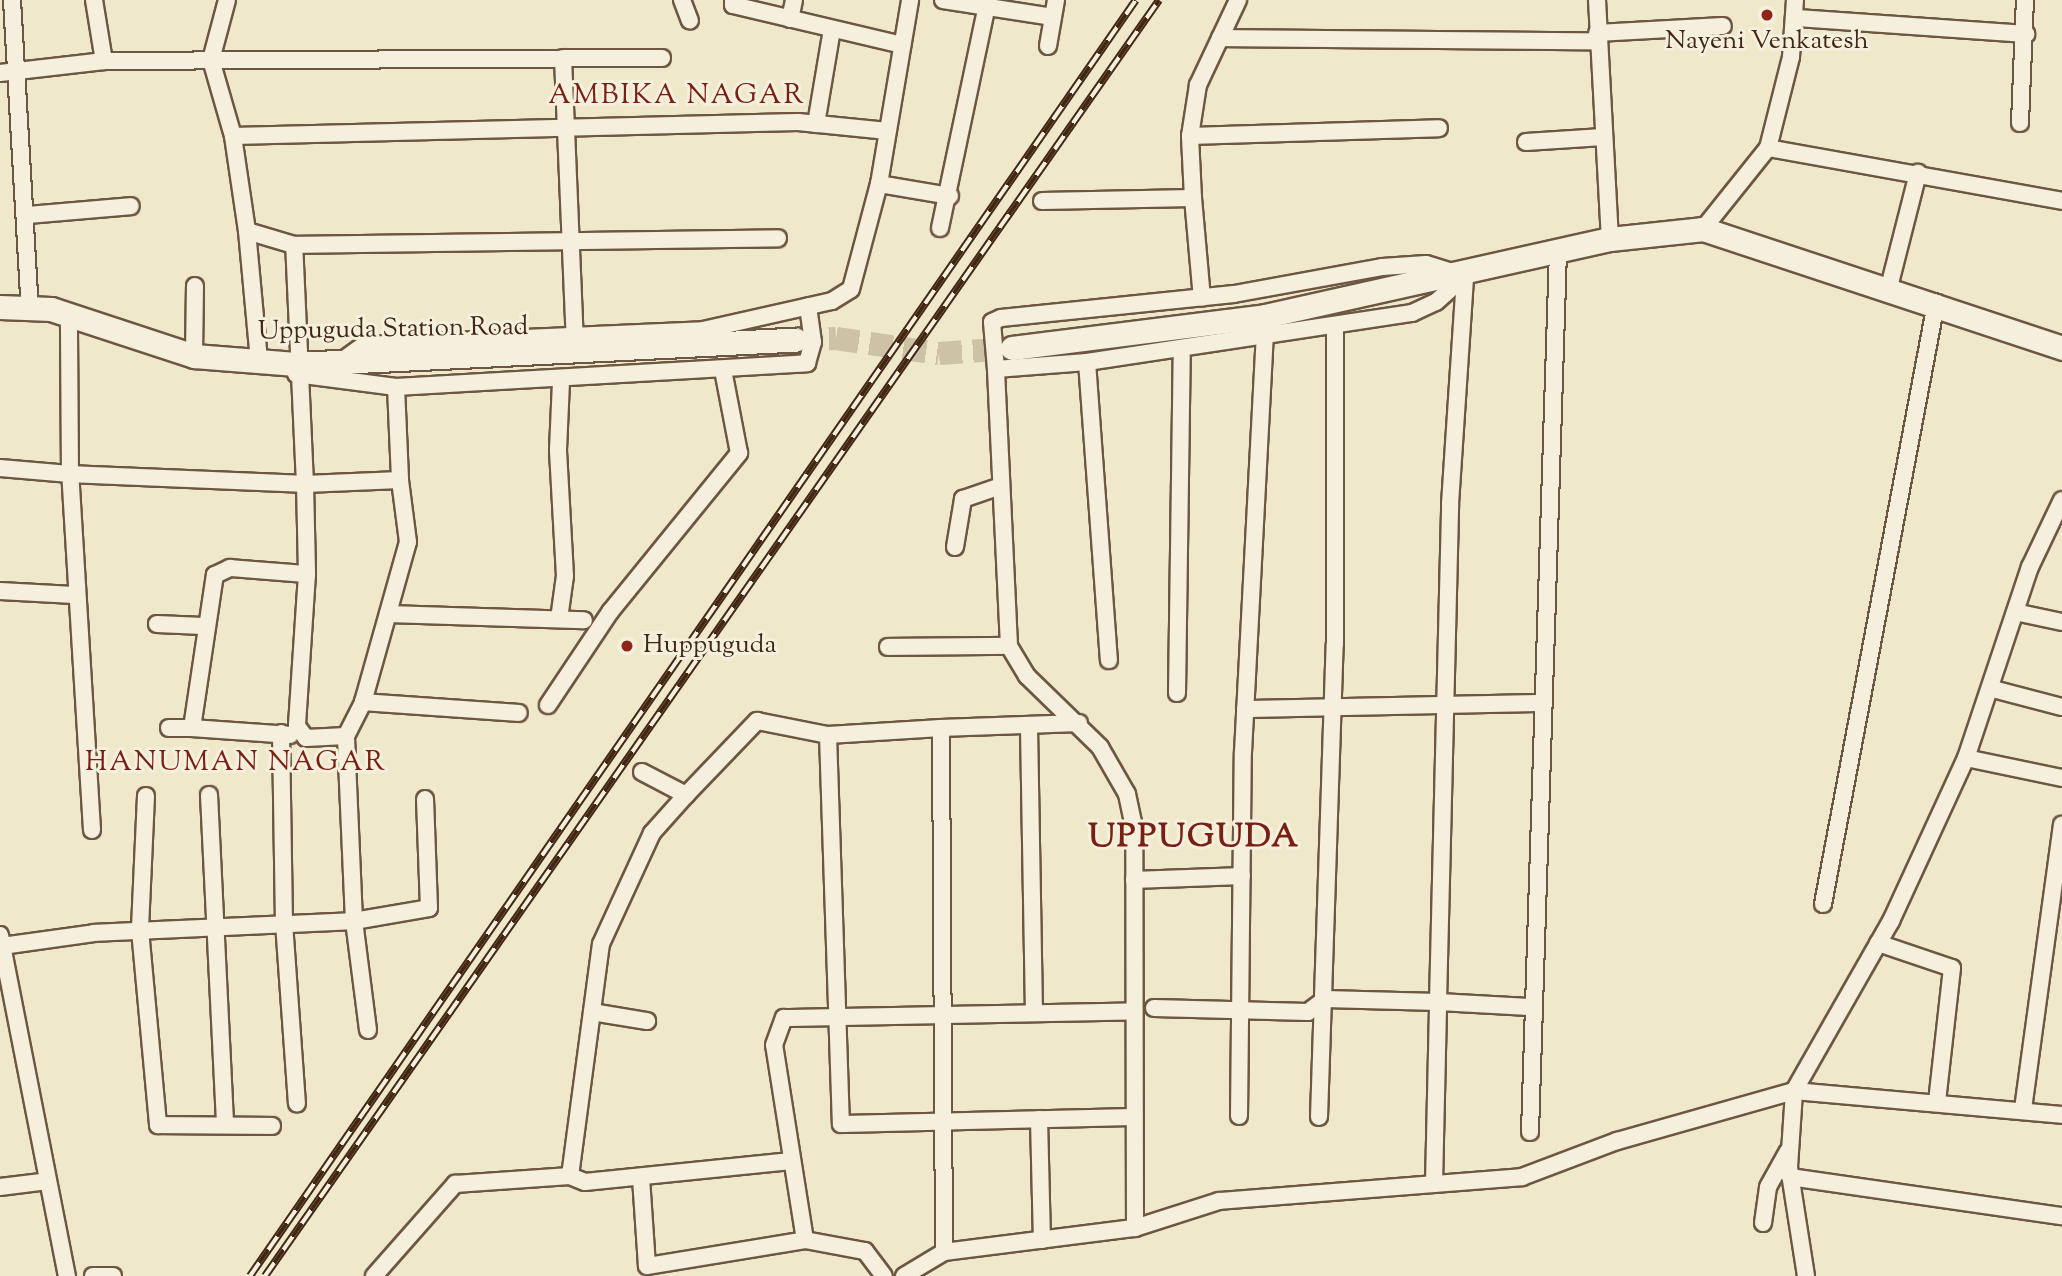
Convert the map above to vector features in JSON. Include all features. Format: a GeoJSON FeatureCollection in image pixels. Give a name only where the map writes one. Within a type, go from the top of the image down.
{"type":"FeatureCollection","features":[{"type":"Feature","properties":{"kind":"street"},"geometry":{"type":"LineString","coordinates":[[12,0],[20,72],[30,308]]}},
{"type":"Feature","properties":{"kind":"street"},"geometry":{"type":"LineString","coordinates":[[94,0],[104,61]]}},
{"type":"Feature","properties":{"kind":"street"},"geometry":{"type":"LineString","coordinates":[[227,0],[211,60],[233,136],[247,231],[259,361]]}},
{"type":"Feature","properties":{"kind":"street"},"geometry":{"type":"LineString","coordinates":[[682,0],[690,21]]}},
{"type":"Feature","properties":{"kind":"street"},"geometry":{"type":"LineString","coordinates":[[733,0],[733,5],[902,45]]}},
{"type":"Feature","properties":{"kind":"street"},"geometry":{"type":"LineString","coordinates":[[790,19],[794,0]]}},
{"type":"Feature","properties":{"kind":"street"},"geometry":{"type":"LineString","coordinates":[[343,360],[364,345],[575,339],[703,330],[808,306],[850,289],[879,184],[910,0]]}},
{"type":"Feature","properties":{"kind":"street"},"geometry":{"type":"LineString","coordinates":[[943,0],[987,3],[1053,17]]}},
{"type":"Feature","properties":{"kind":"street"},"geometry":{"type":"LineString","coordinates":[[1048,46],[1056,0]]}},
{"type":"Feature","properties":{"kind":"street"},"geometry":{"type":"LineString","coordinates":[[1202,298],[1190,136],[1198,85],[1238,0]]}},
{"type":"Feature","properties":{"kind":"street"},"geometry":{"type":"LineString","coordinates":[[1597,0],[1610,239]]}},
{"type":"Feature","properties":{"kind":"street"},"geometry":{"type":"LineString","coordinates":[[1703,229],[1768,148],[1797,19],[1795,0]]}},
{"type":"Feature","properties":{"kind":"street"},"geometry":{"type":"LineString","coordinates":[[2020,123],[2026,34],[2025,0]]}},
{"type":"Feature","properties":{"kind":"street"},"geometry":{"type":"LineString","coordinates":[[940,228],[950,196],[987,3]]}},
{"type":"Feature","properties":{"kind":"street"},"geometry":{"type":"LineString","coordinates":[[1797,19],[2026,34]]}},
{"type":"Feature","properties":{"kind":"street"},"geometry":{"type":"LineString","coordinates":[[1220,38],[1598,37],[1723,26]]}},
{"type":"Feature","properties":{"kind":"street"},"geometry":{"type":"LineString","coordinates":[[816,124],[832,29]]}},
{"type":"Feature","properties":{"kind":"street"},"geometry":{"type":"LineString","coordinates":[[563,58],[569,131],[568,242],[575,339]]}},
{"type":"Feature","properties":{"kind":"street"},"geometry":{"type":"LineString","coordinates":[[0,74],[104,61],[662,58]]}},
{"type":"Feature","properties":{"kind":"street"},"geometry":{"type":"LineString","coordinates":[[233,136],[816,124],[888,131]]}},
{"type":"Feature","properties":{"kind":"street"},"geometry":{"type":"LineString","coordinates":[[1190,136],[1439,128]]}},
{"type":"Feature","properties":{"kind":"street"},"geometry":{"type":"LineString","coordinates":[[1526,142],[1603,137]]}},
{"type":"Feature","properties":{"kind":"street"},"geometry":{"type":"LineString","coordinates":[[1768,148],[2062,201]]}},
{"type":"Feature","properties":{"kind":"street"},"geometry":{"type":"LineString","coordinates":[[1889,287],[1918,173]]}},
{"type":"Feature","properties":{"kind":"street"},"geometry":{"type":"LineString","coordinates":[[879,184],[950,196]]}},
{"type":"Feature","properties":{"kind":"street"},"geometry":{"type":"LineString","coordinates":[[1042,201],[1194,198]]}},
{"type":"Feature","properties":{"kind":"street"},"geometry":{"type":"LineString","coordinates":[[27,215],[131,206]]}},
{"type":"Feature","properties":{"kind":"street"},"geometry":{"type":"LineString","coordinates":[[1012,348],[1265,316],[1465,276],[1610,239],[1703,229],[1889,287],[2062,348]]}},
{"type":"Feature","properties":{"kind":"street"},"geometry":{"type":"LineString","coordinates":[[247,231],[294,245],[778,238]]}},
{"type":"Feature","properties":{"kind":"street"},"geometry":{"type":"LineString","coordinates":[[294,245],[296,369],[305,484],[307,574],[297,726],[306,738]]}},
{"type":"Feature","properties":{"kind":"street"},"geometry":{"type":"LineString","coordinates":[[1530,1132],[1530,1007],[1558,252]]}},
{"type":"Feature","properties":{"kind":"street"},"geometry":{"type":"LineString","coordinates":[[1135,1228],[1134,880],[1127,794],[1079,723],[1027,676],[1009,646],[992,322],[1001,318],[1202,298],[1382,267],[1426,264],[1465,276]]}},
{"type":"Feature","properties":{"kind":"street"},"geometry":{"type":"LineString","coordinates":[[996,369],[1087,362],[1335,328],[1412,313],[1436,302],[1465,276]]}},
{"type":"Feature","properties":{"kind":"street"},"geometry":{"type":"LineString","coordinates":[[1434,1184],[1445,701],[1465,276]]}},
{"type":"Feature","properties":{"kind":"street"},"geometry":{"type":"LineString","coordinates":[[194,356],[195,286]]}},
{"type":"Feature","properties":{"kind":"street"},"geometry":{"type":"LineString","coordinates":[[1823,904],[1936,303]]}},
{"type":"Feature","properties":{"kind":"street"},"geometry":{"type":"LineString","coordinates":[[296,369],[396,387],[562,382],[807,363],[813,353],[808,306]]}},
{"type":"Feature","properties":{"kind":"street","name":"Uppuguda Station Road"},"geometry":{"type":"LineString","coordinates":[[0,307],[30,308],[69,316],[194,356],[259,361],[296,369],[343,360],[576,355],[795,340]]}},
{"type":"Feature","properties":{"kind":"street"},"geometry":{"type":"LineString","coordinates":[[69,316],[74,595],[92,830]]}},
{"type":"Feature","properties":{"kind":"street"},"geometry":{"type":"LineString","coordinates":[[1319,1117],[1333,705],[1335,328]]}},
{"type":"Feature","properties":{"kind":"street"},"geometry":{"type":"LineString","coordinates":[[1239,1116],[1245,709],[1265,338]]}},
{"type":"Feature","properties":{"kind":"street"},"geometry":{"type":"LineString","coordinates":[[1177,693],[1182,349]]}},
{"type":"Feature","properties":{"kind":"street"},"geometry":{"type":"LineString","coordinates":[[1087,362],[1109,660]]}},
{"type":"Feature","properties":{"kind":"street"},"geometry":{"type":"LineString","coordinates":[[548,705],[610,612],[739,453],[723,370]]}},
{"type":"Feature","properties":{"kind":"street"},"geometry":{"type":"LineString","coordinates":[[559,619],[565,576],[558,450],[562,382]]}},
{"type":"Feature","properties":{"kind":"street"},"geometry":{"type":"LineString","coordinates":[[368,1030],[355,921],[346,736],[363,702],[408,542],[400,480],[396,387]]}},
{"type":"Feature","properties":{"kind":"street"},"geometry":{"type":"LineString","coordinates":[[0,468],[70,474],[305,484],[400,480]]}},
{"type":"Feature","properties":{"kind":"street"},"geometry":{"type":"LineString","coordinates":[[955,547],[963,499],[1001,486]]}},
{"type":"Feature","properties":{"kind":"street"},"geometry":{"type":"LineString","coordinates":[[1807,1276],[1790,1177],[1794,1091],[1878,943],[1966,758],[1993,689],[2030,567],[2061,511]]}},
{"type":"Feature","properties":{"kind":"street"},"geometry":{"type":"LineString","coordinates":[[192,728],[203,626],[215,575],[230,568],[307,574]]}},
{"type":"Feature","properties":{"kind":"street"},"geometry":{"type":"LineString","coordinates":[[0,592],[74,595]]}},
{"type":"Feature","properties":{"kind":"street"},"geometry":{"type":"LineString","coordinates":[[2015,612],[2062,622]]}},
{"type":"Feature","properties":{"kind":"street"},"geometry":{"type":"LineString","coordinates":[[388,614],[584,620]]}},
{"type":"Feature","properties":{"kind":"street"},"geometry":{"type":"LineString","coordinates":[[157,624],[203,626]]}},
{"type":"Feature","properties":{"kind":"street"},"geometry":{"type":"LineString","coordinates":[[888,647],[1009,646]]}},
{"type":"Feature","properties":{"kind":"street"},"geometry":{"type":"LineString","coordinates":[[1993,689],[2062,706]]}},
{"type":"Feature","properties":{"kind":"street"},"geometry":{"type":"LineString","coordinates":[[1245,709],[1445,701],[1541,703]]}},
{"type":"Feature","properties":{"kind":"street"},"geometry":{"type":"LineString","coordinates":[[363,702],[519,713]]}},
{"type":"Feature","properties":{"kind":"street"},"geometry":{"type":"LineString","coordinates":[[570,1176],[601,944],[618,898],[652,833],[757,721],[828,735],[1079,723]]}},
{"type":"Feature","properties":{"kind":"street"},"geometry":{"type":"LineString","coordinates":[[1029,727],[1034,1012]]}},
{"type":"Feature","properties":{"kind":"street"},"geometry":{"type":"LineString","coordinates":[[169,728],[281,733],[306,738],[346,736]]}},
{"type":"Feature","properties":{"kind":"street"},"geometry":{"type":"LineString","coordinates":[[941,728],[944,1252]]}},
{"type":"Feature","properties":{"kind":"street"},"geometry":{"type":"LineString","coordinates":[[281,733],[284,923],[297,1104]]}},
{"type":"Feature","properties":{"kind":"street"},"geometry":{"type":"LineString","coordinates":[[828,735],[841,1124],[943,1119],[1134,1117]]}},
{"type":"Feature","properties":{"kind":"street"},"geometry":{"type":"LineString","coordinates":[[1966,758],[2062,778]]}},
{"type":"Feature","properties":{"kind":"street"},"geometry":{"type":"LineString","coordinates":[[642,772],[686,795]]}},
{"type":"Feature","properties":{"kind":"street"},"geometry":{"type":"LineString","coordinates":[[209,795],[225,1125]]}},
{"type":"Feature","properties":{"kind":"street"},"geometry":{"type":"LineString","coordinates":[[146,796],[140,930],[158,1125],[272,1126]]}},
{"type":"Feature","properties":{"kind":"street"},"geometry":{"type":"LineString","coordinates":[[67,1276],[2,949],[140,930],[355,921],[429,908],[425,799]]}},
{"type":"Feature","properties":{"kind":"street"},"geometry":{"type":"LineString","coordinates":[[2023,1109],[2062,825]]}},
{"type":"Feature","properties":{"kind":"street"},"geometry":{"type":"LineString","coordinates":[[1134,880],[1242,876]]}},
{"type":"Feature","properties":{"kind":"street"},"geometry":{"type":"LineString","coordinates":[[1878,943],[1952,968],[1937,1102]]}},
{"type":"Feature","properties":{"kind":"street"},"geometry":{"type":"LineString","coordinates":[[1154,1008],[1308,1012],[1325,999],[1530,1007]]}},
{"type":"Feature","properties":{"kind":"street"},"geometry":{"type":"LineString","coordinates":[[805,1240],[773,1033],[784,1017],[1134,1011]]}},
{"type":"Feature","properties":{"kind":"street"},"geometry":{"type":"LineString","coordinates":[[592,1013],[647,1021]]}},
{"type":"Feature","properties":{"kind":"street"},"geometry":{"type":"LineString","coordinates":[[904,1276],[944,1252],[1135,1228],[1219,1201],[1522,1177],[1617,1141],[1794,1091],[2023,1109],[2062,1115]]}},
{"type":"Feature","properties":{"kind":"street"},"geometry":{"type":"LineString","coordinates":[[1039,1119],[1042,1240]]}},
{"type":"Feature","properties":{"kind":"street"},"geometry":{"type":"LineString","coordinates":[[1763,1223],[1768,1187],[1790,1146]]}},
{"type":"Feature","properties":{"kind":"street"},"geometry":{"type":"LineString","coordinates":[[374,1276],[455,1184],[570,1176],[585,1182],[791,1161]]}},
{"type":"Feature","properties":{"kind":"street"},"geometry":{"type":"LineString","coordinates":[[1790,1177],[2062,1216]]}},
{"type":"Feature","properties":{"kind":"street"},"geometry":{"type":"LineString","coordinates":[[641,1178],[648,1271],[805,1240],[865,1251],[884,1276]]}},
{"type":"Feature","properties":{"kind":"street"},"geometry":{"type":"LineString","coordinates":[[0,1188],[48,1181]]}},
{"type":"Feature","properties":{"kind":"street"},"geometry":{"type":"LineString","coordinates":[[93,1276],[113,1276]]}},
{"type":"Feature","properties":{"kind":"tunnel"},"geometry":{"type":"LineString","coordinates":[[795,340],[836,338],[939,353],[1012,348]]}},
{"type":"Feature","properties":{"kind":"railway"},"geometry":{"type":"LineString","coordinates":[[250,1276],[1136,0]]}},
{"type":"Feature","properties":{"kind":"railway"},"geometry":{"type":"LineString","coordinates":[[265,1276],[1159,0]]}},
{"type":"Feature","properties":{"kind":"place","name":"Nayeni Venkatesh"},"geometry":{"type":"Point","coordinates":[1767,15]}},
{"type":"Feature","properties":{"kind":"place","name":"Huppuguda"},"geometry":{"type":"Point","coordinates":[627,646]}},
{"type":"Feature","properties":{"kind":"district","name":"AMBIKA NAGAR"},"geometry":{"type":"Point","coordinates":[677,96]}},
{"type":"Feature","properties":{"kind":"district","name":"HANUMAN NAGAR"},"geometry":{"type":"Point","coordinates":[236,763]}},
{"type":"Feature","properties":{"kind":"district","name":"UPPUGUDA"},"geometry":{"type":"Point","coordinates":[1194,839]}}]}
